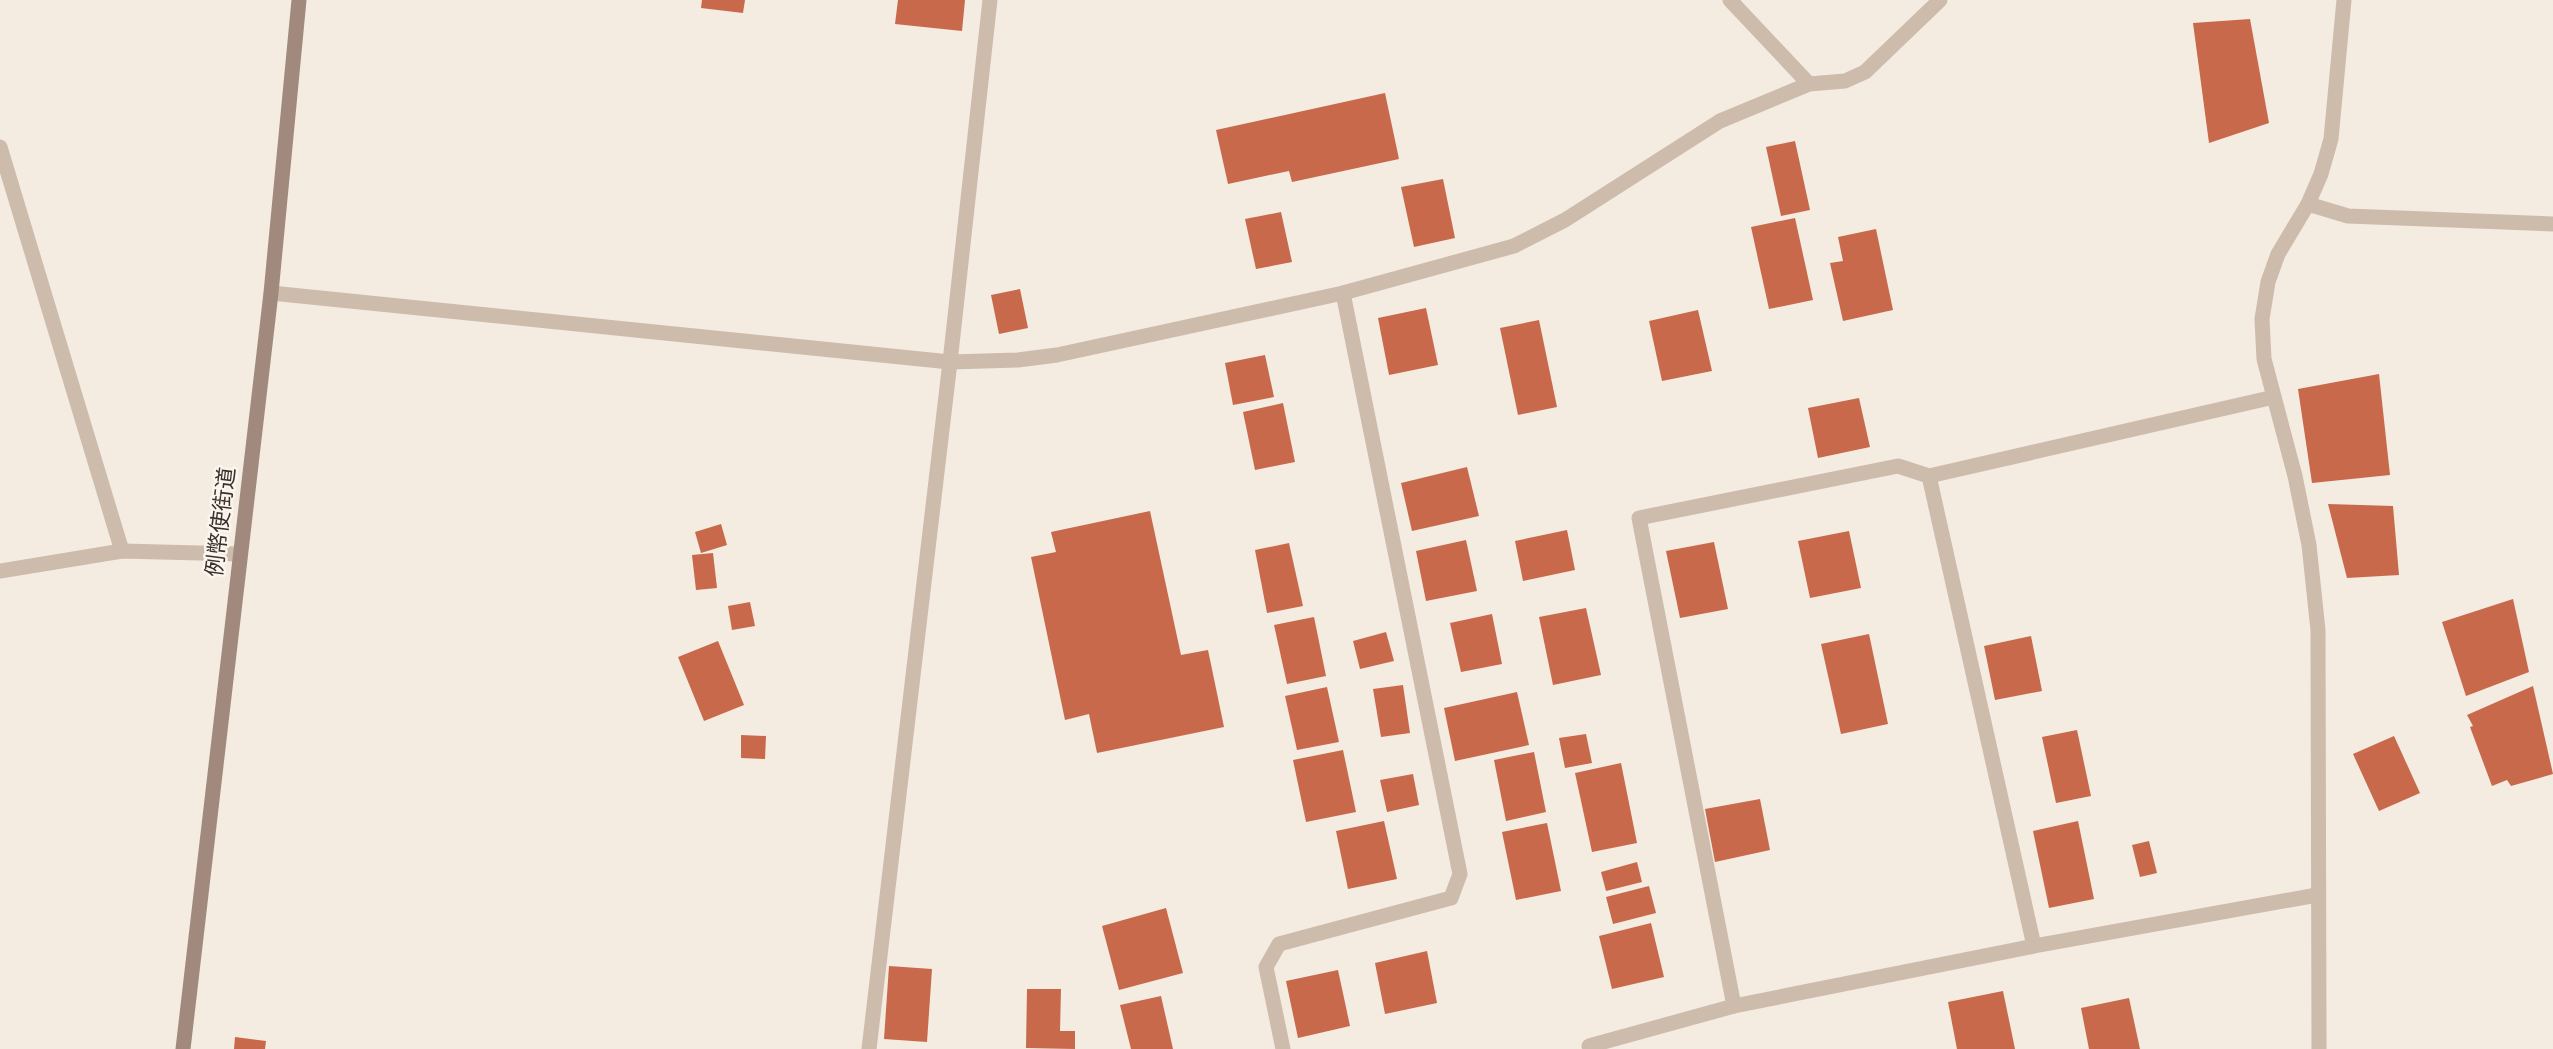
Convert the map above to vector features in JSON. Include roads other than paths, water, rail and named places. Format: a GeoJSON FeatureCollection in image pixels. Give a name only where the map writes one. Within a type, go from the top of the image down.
{"type":"FeatureCollection","features":[{"type":"Feature","properties":{"kind":"main road","name":"例幣使街道"},"geometry":{"type":"LineString","coordinates":[[183,1049],[271,293],[299,0]]}},
{"type":"Feature","properties":{"kind":"street"},"geometry":{"type":"LineString","coordinates":[[869,1049],[990,0]]}},
{"type":"Feature","properties":{"kind":"street"},"geometry":{"type":"LineString","coordinates":[[1730,0],[1809,84]]}},
{"type":"Feature","properties":{"kind":"street"},"geometry":{"type":"LineString","coordinates":[[271,293],[950,362],[1018,360],[1057,355],[1343,293],[1514,246],[1565,220],[1720,121],[1809,84],[1845,81],[1865,72],[1940,0]]}},
{"type":"Feature","properties":{"kind":"street"},"geometry":{"type":"LineString","coordinates":[[2319,1049],[2318,630],[2309,545],[2295,476],[2264,359],[2262,319],[2268,282],[2278,254],[2308,204],[2321,174],[2331,139],[2344,0]]}},
{"type":"Feature","properties":{"kind":"street"},"geometry":{"type":"LineString","coordinates":[[0,147],[122,551]]}},
{"type":"Feature","properties":{"kind":"street"},"geometry":{"type":"LineString","coordinates":[[2308,204],[2348,216],[2553,224]]}},
{"type":"Feature","properties":{"kind":"street"},"geometry":{"type":"LineString","coordinates":[[1283,1049],[1266,967],[1279,944],[1451,898],[1460,874],[1343,293]]}},
{"type":"Feature","properties":{"kind":"street"},"geometry":{"type":"LineString","coordinates":[[1734,1006],[1639,518],[1898,466],[1929,477],[2274,397]]}},
{"type":"Feature","properties":{"kind":"street"},"geometry":{"type":"LineString","coordinates":[[1929,477],[2034,946]]}},
{"type":"Feature","properties":{"kind":"street"},"geometry":{"type":"LineString","coordinates":[[0,571],[122,551],[239,554]]}},
{"type":"Feature","properties":{"kind":"street"},"geometry":{"type":"LineString","coordinates":[[1590,1049],[1589,1046],[1734,1006],[2034,946],[2317,895]]}}]}
